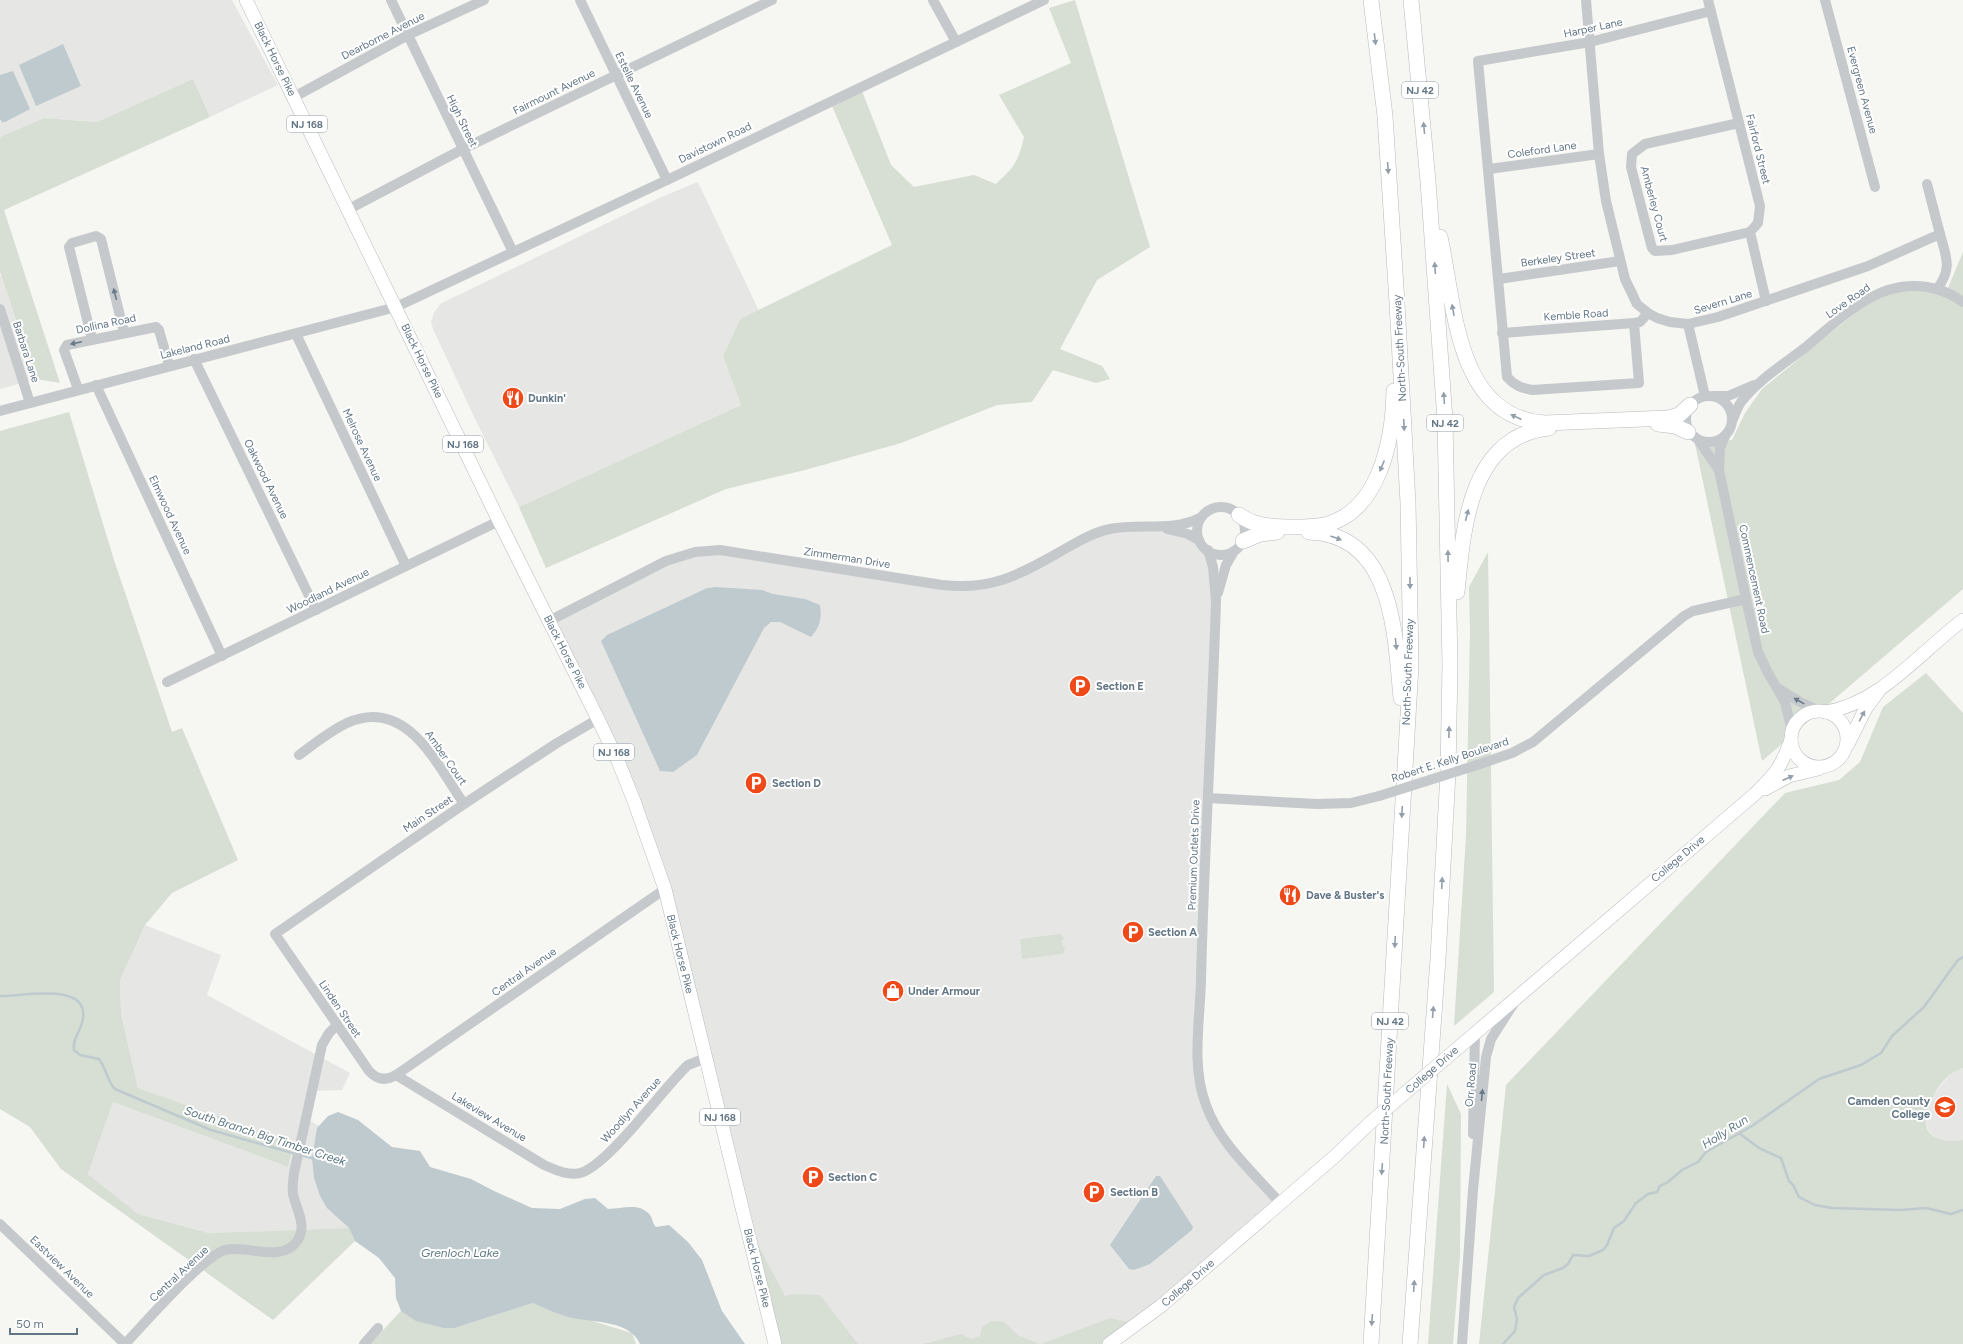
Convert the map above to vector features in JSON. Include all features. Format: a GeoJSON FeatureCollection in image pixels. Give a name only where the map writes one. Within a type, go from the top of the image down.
{"type":"FeatureCollection","features":[{"type":"Feature","properties":{"kind":"highway","name":"North-South Freeway"},"geometry":{"type":"LineString","coordinates":[[1371,0],[1385,116],[1397,302],[1408,503],[1410,666],[1384,1144],[1371,1344]]}},
{"type":"Feature","properties":{"kind":"highway","name":"NJ 42"},"geometry":{"type":"LineString","coordinates":[[1410,1344],[1438,952],[1448,772],[1450,665],[1445,420],[1428,181],[1411,0]]}},
{"type":"Feature","properties":{"kind":"highway"},"geometry":{"type":"LineString","coordinates":[[1428,181],[1443,249],[1453,313],[1464,354],[1485,393],[1502,410],[1518,419],[1546,423],[1668,418],[1679,415],[1690,405]]}},
{"type":"Feature","properties":{"kind":"highway"},"geometry":{"type":"LineString","coordinates":[[1239,515],[1251,522],[1265,527],[1324,525],[1346,515],[1365,497],[1373,486],[1384,463],[1389,442],[1394,401],[1397,302]]}},
{"type":"Feature","properties":{"kind":"highway"},"geometry":{"type":"LineString","coordinates":[[1450,665],[1461,545],[1466,522],[1478,482],[1490,461],[1501,449],[1523,434],[1547,428],[1664,424],[1675,426],[1694,436]]}},
{"type":"Feature","properties":{"kind":"highway"},"geometry":{"type":"LineString","coordinates":[[1239,546],[1269,532],[1313,532],[1346,542],[1365,557],[1381,582],[1391,613],[1406,745]]}},
{"type":"Feature","properties":{"kind":"main road","name":"Black Horse Pike"},"geometry":{"type":"LineString","coordinates":[[246,0],[349,209],[499,521],[598,719],[618,761],[634,801],[664,889],[775,1344]]}},
{"type":"Feature","properties":{"kind":"main road"},"geometry":{"type":"LineString","coordinates":[[1880,689],[1866,708],[1847,746],[1838,760],[1824,767],[1811,766],[1800,760],[1793,750],[1792,736],[1802,717],[1810,713],[1842,709],[1880,689],[1963,620]]}},
{"type":"Feature","properties":{"kind":"main road"},"geometry":{"type":"LineString","coordinates":[[1823,711],[1837,717],[1843,724],[1848,736],[1847,746]]}},
{"type":"Feature","properties":{"kind":"main road","name":"College Drive"},"geometry":{"type":"LineString","coordinates":[[1109,1344],[1161,1306],[1334,1157],[1371,1122],[1755,794],[1780,768],[1786,757],[1792,736]]}},
{"type":"Feature","properties":{"kind":"main road","name":"College Drive"},"geometry":{"type":"LineString","coordinates":[[1755,794],[1789,776],[1824,767]]}},
{"type":"Feature","properties":{"kind":"street","name":"High Street"},"geometry":{"type":"LineString","coordinates":[[391,0],[513,252]]}},
{"type":"Feature","properties":{"kind":"street","name":"Dearborne Avenue"},"geometry":{"type":"LineString","coordinates":[[294,97],[408,35],[484,0]]}},
{"type":"Feature","properties":{"kind":"street","name":"Estelle Avenue"},"geometry":{"type":"LineString","coordinates":[[580,0],[666,180]]}},
{"type":"Feature","properties":{"kind":"street","name":"Fairmount Avenue"},"geometry":{"type":"LineString","coordinates":[[349,209],[463,149],[772,0]]}},
{"type":"Feature","properties":{"kind":"street"},"geometry":{"type":"LineString","coordinates":[[933,0],[956,42]]}},
{"type":"Feature","properties":{"kind":"street","name":"Davistown Road"},"geometry":{"type":"LineString","coordinates":[[396,307],[1044,0]]}},
{"type":"Feature","properties":{"kind":"street","name":"Severn Lane"},"geometry":{"type":"LineString","coordinates":[[1586,0],[1599,154],[1606,201],[1620,262],[1631,294],[1637,304],[1648,313],[1664,320],[1688,324],[1766,301],[1868,266],[1940,234]]}},
{"type":"Feature","properties":{"kind":"street","name":"Fairford Street"},"geometry":{"type":"LineString","coordinates":[[1708,0],[1760,206],[1758,223],[1750,232]]}},
{"type":"Feature","properties":{"kind":"street","name":"Evergreen Avenue"},"geometry":{"type":"LineString","coordinates":[[1825,0],[1875,187]]}},
{"type":"Feature","properties":{"kind":"street","name":"Harper Lane"},"geometry":{"type":"LineString","coordinates":[[1489,169],[1478,61],[1590,42],[1711,11]]}},
{"type":"Feature","properties":{"kind":"street","name":"Amberley Court"},"geometry":{"type":"LineString","coordinates":[[1739,123],[1645,144],[1632,154],[1631,167],[1652,248],[1655,251],[1672,250],[1750,232]]}},
{"type":"Feature","properties":{"kind":"street","name":"Coleford Lane"},"geometry":{"type":"LineString","coordinates":[[1489,169],[1599,154]]}},
{"type":"Feature","properties":{"kind":"street"},"geometry":{"type":"LineString","coordinates":[[1489,169],[1507,377],[1513,384],[1532,390],[1638,383],[1634,323],[1640,322],[1648,313]]}},
{"type":"Feature","properties":{"kind":"street"},"geometry":{"type":"LineString","coordinates":[[1927,184],[1946,259],[1947,273],[1937,289]]}},
{"type":"Feature","properties":{"kind":"street"},"geometry":{"type":"LineString","coordinates":[[1750,232],[1766,301]]}},
{"type":"Feature","properties":{"kind":"street"},"geometry":{"type":"LineString","coordinates":[[92,339],[69,247],[72,243],[96,236],[101,239],[124,332]]}},
{"type":"Feature","properties":{"kind":"street","name":"Berkeley Street"},"geometry":{"type":"LineString","coordinates":[[1498,279],[1620,262]]}},
{"type":"Feature","properties":{"kind":"street","name":"Love Road"},"geometry":{"type":"LineString","coordinates":[[1732,421],[1742,401],[1761,382],[1857,306],[1879,293],[1895,288],[1914,286],[1937,289],[1963,302]]}},
{"type":"Feature","properties":{"kind":"street","name":"Lakeland Road"},"geometry":{"type":"LineString","coordinates":[[0,411],[169,365],[296,334],[396,307]]}},
{"type":"Feature","properties":{"kind":"street","name":"Barbara Lane"},"geometry":{"type":"LineString","coordinates":[[0,309],[30,403]]}},
{"type":"Feature","properties":{"kind":"street","name":"Kemble Road"},"geometry":{"type":"LineString","coordinates":[[1502,332],[1634,323]]}},
{"type":"Feature","properties":{"kind":"street"},"geometry":{"type":"LineString","coordinates":[[1688,324],[1708,396]]}},
{"type":"Feature","properties":{"kind":"street","name":"Dollina Road"},"geometry":{"type":"LineString","coordinates":[[78,389],[65,347],[67,345],[124,332],[156,327],[159,330],[169,365]]}},
{"type":"Feature","properties":{"kind":"street","name":"Melrose Avenue"},"geometry":{"type":"LineString","coordinates":[[296,334],[406,566]]}},
{"type":"Feature","properties":{"kind":"street","name":"Oakwood Avenue"},"geometry":{"type":"LineString","coordinates":[[194,359],[316,610]]}},
{"type":"Feature","properties":{"kind":"street","name":"Love Road"},"geometry":{"type":"LineString","coordinates":[[1708,396],[1728,396],[1761,382]]}},
{"type":"Feature","properties":{"kind":"street","name":"Elmwood Avenue"},"geometry":{"type":"LineString","coordinates":[[96,385],[222,656]]}},
{"type":"Feature","properties":{"kind":"street"},"geometry":{"type":"LineString","coordinates":[[1708,396],[1720,399],[1728,406],[1732,421],[1730,429],[1725,436],[1715,442],[1706,443],[1694,436],[1685,419],[1690,405],[1695,400],[1708,396]]}},
{"type":"Feature","properties":{"kind":"street","name":"Commencement Road"},"geometry":{"type":"LineString","coordinates":[[1694,436],[1719,470]]}},
{"type":"Feature","properties":{"kind":"street","name":"Commencement Road"},"geometry":{"type":"LineString","coordinates":[[1725,436],[1720,448],[1719,470],[1746,599],[1758,652],[1785,702],[1792,736]]}},
{"type":"Feature","properties":{"kind":"street"},"geometry":{"type":"LineString","coordinates":[[1218,507],[1229,508],[1239,515],[1245,528],[1239,546],[1219,555],[1208,550],[1199,540],[1197,532],[1200,518],[1207,511],[1218,507]]}},
{"type":"Feature","properties":{"kind":"street","name":"Zimmerman Drive"},"geometry":{"type":"LineString","coordinates":[[1145,527],[1185,524],[1200,518]]}},
{"type":"Feature","properties":{"kind":"street","name":"Woodland Avenue"},"geometry":{"type":"LineString","coordinates":[[167,682],[499,521]]}},
{"type":"Feature","properties":{"kind":"street","name":"Zimmerman Drive"},"geometry":{"type":"LineString","coordinates":[[549,621],[666,561],[695,552],[720,550],[959,587],[993,584],[1023,572],[1097,533],[1129,526],[1180,532],[1199,540]]}},
{"type":"Feature","properties":{"kind":"street","name":"Premium Outlets Drive"},"geometry":{"type":"LineString","coordinates":[[1216,601],[1226,565],[1239,546]]}},
{"type":"Feature","properties":{"kind":"street","name":"Premium Outlets Drive"},"geometry":{"type":"LineString","coordinates":[[1208,550],[1213,567],[1216,601],[1198,1056],[1199,1080],[1206,1106],[1220,1133],[1280,1203]]}},
{"type":"Feature","properties":{"kind":"street","name":"Robert E. Kelly Boulevard"},"geometry":{"type":"LineString","coordinates":[[1208,798],[1317,804],[1351,803],[1379,796],[1512,753],[1533,742],[1684,616],[1693,611],[1746,599]]}},
{"type":"Feature","properties":{"kind":"street","name":"Commencement Road"},"geometry":{"type":"LineString","coordinates":[[1779,689],[1800,702],[1823,711]]}},
{"type":"Feature","properties":{"kind":"street","name":"Amber Court"},"geometry":{"type":"LineString","coordinates":[[299,755],[340,727],[352,721],[366,718],[393,721],[407,727],[418,738],[464,804]]}},
{"type":"Feature","properties":{"kind":"street","name":"Main Street"},"geometry":{"type":"LineString","coordinates":[[275,934],[464,804],[557,743],[598,719]]}},
{"type":"Feature","properties":{"kind":"street","name":"Central Avenue"},"geometry":{"type":"LineString","coordinates":[[396,1075],[664,889]]}},
{"type":"Feature","properties":{"kind":"street","name":"Linden Street"},"geometry":{"type":"LineString","coordinates":[[275,934],[373,1075],[381,1079],[391,1078],[396,1075]]}},
{"type":"Feature","properties":{"kind":"street","name":"Orr Road"},"geometry":{"type":"LineString","coordinates":[[1462,1344],[1473,1190],[1488,1048],[1497,1028],[1522,992]]}},
{"type":"Feature","properties":{"kind":"street","name":"Central Avenue"},"geometry":{"type":"LineString","coordinates":[[125,1344],[174,1293],[216,1254],[232,1249],[273,1252],[294,1245],[298,1240],[302,1226],[293,1192],[293,1180],[322,1045],[329,1033],[337,1025]]}},
{"type":"Feature","properties":{"kind":"street","name":"Orr Road"},"geometry":{"type":"LineString","coordinates":[[1473,1190],[1475,1033]]}},
{"type":"Feature","properties":{"kind":"street","name":"Woodlyn Avenue"},"geometry":{"type":"LineString","coordinates":[[572,1174],[586,1171],[596,1164],[612,1149],[684,1068],[694,1062],[706,1058]]}},
{"type":"Feature","properties":{"kind":"street","name":"Lakeview Avenue"},"geometry":{"type":"LineString","coordinates":[[396,1075],[544,1165],[562,1173],[572,1174]]}},
{"type":"Feature","properties":{"kind":"street","name":"Eastview Avenue"},"geometry":{"type":"LineString","coordinates":[[0,1224],[125,1344]]}},
{"type":"Feature","properties":{"kind":"street"},"geometry":{"type":"LineString","coordinates":[[364,1344],[378,1328]]}},
{"type":"Feature","properties":{"kind":"shaded area"},"geometry":{"type":"Polygon","coordinates":[[[0,0],[232,0],[278,85],[210,117],[193,79],[97,122],[44,118],[0,137],[0,0]]]}},
{"type":"Feature","properties":{"kind":"shaded area"},"geometry":{"type":"Polygon","coordinates":[[[1075,0],[1150,247],[1097,280],[1060,349],[1102,366],[1110,379],[1096,383],[1053,370],[1032,402],[997,405],[901,443],[805,470],[726,489],[546,568],[519,507],[741,405],[723,356],[740,319],[892,245],[832,106],[862,91],[891,165],[914,187],[974,175],[996,184],[1008,173],[1018,158],[1024,137],[999,95],[1071,63],[1049,8],[1075,0]]]}},
{"type":"Feature","properties":{"kind":"shaded area"},"geometry":{"type":"Polygon","coordinates":[[[193,79],[210,117],[4,210],[60,383],[36,379],[0,272],[0,137],[44,118],[97,122],[193,79]]]}},
{"type":"Feature","properties":{"kind":"shaded area"},"geometry":{"type":"Polygon","coordinates":[[[698,182],[759,311],[740,319],[723,356],[741,405],[519,507],[476,421],[433,329],[431,322],[434,313],[440,304],[659,198],[698,182]]]}},
{"type":"Feature","properties":{"kind":"shaded area"},"geometry":{"type":"Polygon","coordinates":[[[1963,252],[1963,589],[1762,761],[1695,444],[1732,440],[1745,413],[1762,389],[1860,309],[1884,295],[1908,290],[1924,290],[1945,295],[1963,252]]]}},
{"type":"Feature","properties":{"kind":"shaded area"},"geometry":{"type":"Polygon","coordinates":[[[1,275],[36,379],[0,389],[0,276],[1,275]]]}},
{"type":"Feature","properties":{"kind":"shaded area"},"geometry":{"type":"Polygon","coordinates":[[[69,412],[114,560],[172,732],[182,728],[238,860],[172,893],[145,925],[120,980],[121,1014],[138,1088],[294,1143],[288,1167],[113,1102],[88,1174],[138,1214],[209,1233],[349,1228],[355,1241],[273,1320],[61,1169],[30,1127],[0,1109],[0,431],[69,412]]]}},
{"type":"Feature","properties":{"kind":"shaded area"},"geometry":{"type":"Polygon","coordinates":[[[1145,527],[1199,540],[1208,550],[1213,567],[1198,1056],[1211,1119],[1280,1203],[1109,1344],[775,1344],[643,825],[549,621],[666,561],[708,550],[942,585],[993,584],[1083,539],[1145,527]]]}},
{"type":"Feature","properties":{"kind":"shaded area"},"geometry":{"type":"Polygon","coordinates":[[[1488,552],[1494,992],[1454,1026],[1466,836],[1470,630],[1469,587],[1488,552]]]}},
{"type":"Feature","properties":{"kind":"shaded area"},"geometry":{"type":"Polygon","coordinates":[[[1926,673],[1963,713],[1963,1068],[1949,1075],[1932,1097],[1926,1120],[1928,1129],[1934,1136],[1946,1140],[1963,1140],[1963,1344],[1479,1344],[1506,1085],[1785,793],[1839,780],[1860,762],[1883,707],[1926,673]]]}},
{"type":"Feature","properties":{"kind":"shaded area"},"geometry":{"type":"Polygon","coordinates":[[[145,925],[221,955],[207,995],[350,1073],[342,1090],[311,1091],[306,1118],[319,1126],[320,1196],[349,1228],[209,1233],[138,1214],[88,1174],[113,1102],[288,1167],[294,1143],[138,1088],[121,1014],[120,980],[145,925]]]}},
{"type":"Feature","properties":{"kind":"shaded area"},"geometry":{"type":"Polygon","coordinates":[[[1060,934],[1064,938],[1062,940],[1063,947],[1065,948],[1063,954],[1022,959],[1020,939],[1060,934]]]}},
{"type":"Feature","properties":{"kind":"shaded area","name":"Camden County College"},"geometry":{"type":"Polygon","coordinates":[[[1963,1068],[1963,1140],[1949,1142],[1936,1139],[1928,1130],[1924,1116],[1932,1097],[1950,1074],[1963,1068]]]}},
{"type":"Feature","properties":{"kind":"shaded area"},"geometry":{"type":"Polygon","coordinates":[[[1447,1084],[1461,1114],[1460,1255],[1453,1344],[1428,1344],[1447,1084]]]}},
{"type":"Feature","properties":{"kind":"shaded area"},"geometry":{"type":"Polygon","coordinates":[[[746,1222],[785,1296],[796,1294],[820,1295],[858,1344],[775,1344],[746,1222]]]}},
{"type":"Feature","properties":{"kind":"shaded area"},"geometry":{"type":"Polygon","coordinates":[[[533,1303],[632,1333],[636,1344],[370,1344],[401,1311],[455,1328],[533,1303]]]}},
{"type":"Feature","properties":{"kind":"shaded area"},"geometry":{"type":"Polygon","coordinates":[[[1110,1318],[1136,1324],[1106,1344],[1041,1344],[1110,1318]]]}},
{"type":"Feature","properties":{"kind":"shaded area"},"geometry":{"type":"Polygon","coordinates":[[[992,1321],[1004,1322],[1019,1336],[1040,1344],[923,1344],[961,1334],[971,1339],[980,1336],[982,1327],[992,1321]]]}},
{"type":"Feature","properties":{"kind":"water"},"geometry":{"type":"Polygon","coordinates":[[[63,44],[81,86],[36,106],[19,65],[63,44]]]}},
{"type":"Feature","properties":{"kind":"water"},"geometry":{"type":"Polygon","coordinates":[[[13,71],[30,109],[5,122],[2,122],[0,119],[0,75],[13,71]]]}},
{"type":"Feature","properties":{"kind":"water"},"geometry":{"type":"Polygon","coordinates":[[[716,587],[762,590],[773,594],[805,599],[820,605],[820,622],[811,637],[780,622],[771,622],[764,628],[697,755],[673,772],[660,771],[601,641],[607,635],[707,588],[716,587]]]}},
{"type":"Feature","properties":{"kind":"water","name":"Grenloch Lake"},"geometry":{"type":"Polygon","coordinates":[[[338,1112],[358,1120],[392,1147],[420,1151],[430,1167],[471,1179],[532,1208],[560,1209],[585,1199],[595,1198],[608,1209],[636,1207],[646,1211],[652,1218],[656,1227],[669,1225],[688,1242],[702,1260],[722,1311],[745,1344],[640,1344],[634,1335],[626,1329],[616,1325],[571,1318],[533,1303],[455,1328],[444,1328],[416,1321],[401,1311],[396,1298],[395,1278],[379,1258],[355,1241],[349,1228],[327,1208],[320,1196],[314,1178],[312,1158],[317,1128],[328,1116],[338,1112]]]}},
{"type":"Feature","properties":{"kind":"water"},"geometry":{"type":"Polygon","coordinates":[[[1156,1176],[1160,1176],[1193,1227],[1192,1230],[1150,1264],[1134,1270],[1129,1269],[1110,1245],[1156,1176]]]}},
{"type":"Feature","properties":{"kind":"waterway","name":"Holly Run"},"geometry":{"type":"LineString","coordinates":[[1503,1344],[1515,1331],[1517,1319],[1514,1307],[1518,1298],[1544,1275],[1563,1268],[1568,1264],[1573,1255],[1589,1256],[1603,1250],[1607,1245],[1614,1228],[1624,1221],[1636,1203],[1648,1194],[1657,1192],[1660,1186],[1668,1182],[1682,1170],[1698,1162],[1706,1152],[1752,1126],[1819,1079],[1861,1065],[1881,1053],[1892,1036],[1924,1007],[1958,960],[1963,957]]}},
{"type":"Feature","properties":{"kind":"waterway","name":"South Branch Big Timber Creek"},"geometry":{"type":"LineString","coordinates":[[0,996],[51,994],[64,995],[75,999],[82,1006],[83,1018],[74,1042],[74,1050],[80,1055],[99,1059],[112,1086],[115,1089],[211,1130],[296,1154]]}},
{"type":"Feature","properties":{"kind":"waterway"},"geometry":{"type":"LineString","coordinates":[[1739,1133],[1759,1148],[1781,1158],[1789,1181],[1793,1185],[1799,1197],[1815,1205],[1832,1208],[1900,1210],[1926,1208],[1951,1214],[1963,1210]]}},
{"type":"Feature","properties":{"kind":"waterway","name":"South Branch Big Timber Creek"},"geometry":{"type":"LineString","coordinates":[[301,1155],[315,1159]]}},
{"type":"Feature","properties":{"kind":"place","name":"Dunkin'"},"geometry":{"type":"Point","coordinates":[513,398]}},
{"type":"Feature","properties":{"kind":"place","name":"Section E"},"geometry":{"type":"Point","coordinates":[1080,686]}},
{"type":"Feature","properties":{"kind":"place","name":"Section D"},"geometry":{"type":"Point","coordinates":[756,783]}},
{"type":"Feature","properties":{"kind":"place","name":"Dave & Buster's"},"geometry":{"type":"Point","coordinates":[1290,895]}},
{"type":"Feature","properties":{"kind":"place","name":"Section A"},"geometry":{"type":"Point","coordinates":[1133,932]}},
{"type":"Feature","properties":{"kind":"place","name":"Under Armour"},"geometry":{"type":"Point","coordinates":[893,991]}},
{"type":"Feature","properties":{"kind":"place","name":"Camden County College"},"geometry":{"type":"Point","coordinates":[1945,1107]}},
{"type":"Feature","properties":{"kind":"place","name":"Section C"},"geometry":{"type":"Point","coordinates":[813,1177]}},
{"type":"Feature","properties":{"kind":"place","name":"Section B"},"geometry":{"type":"Point","coordinates":[1094,1192]}}]}
